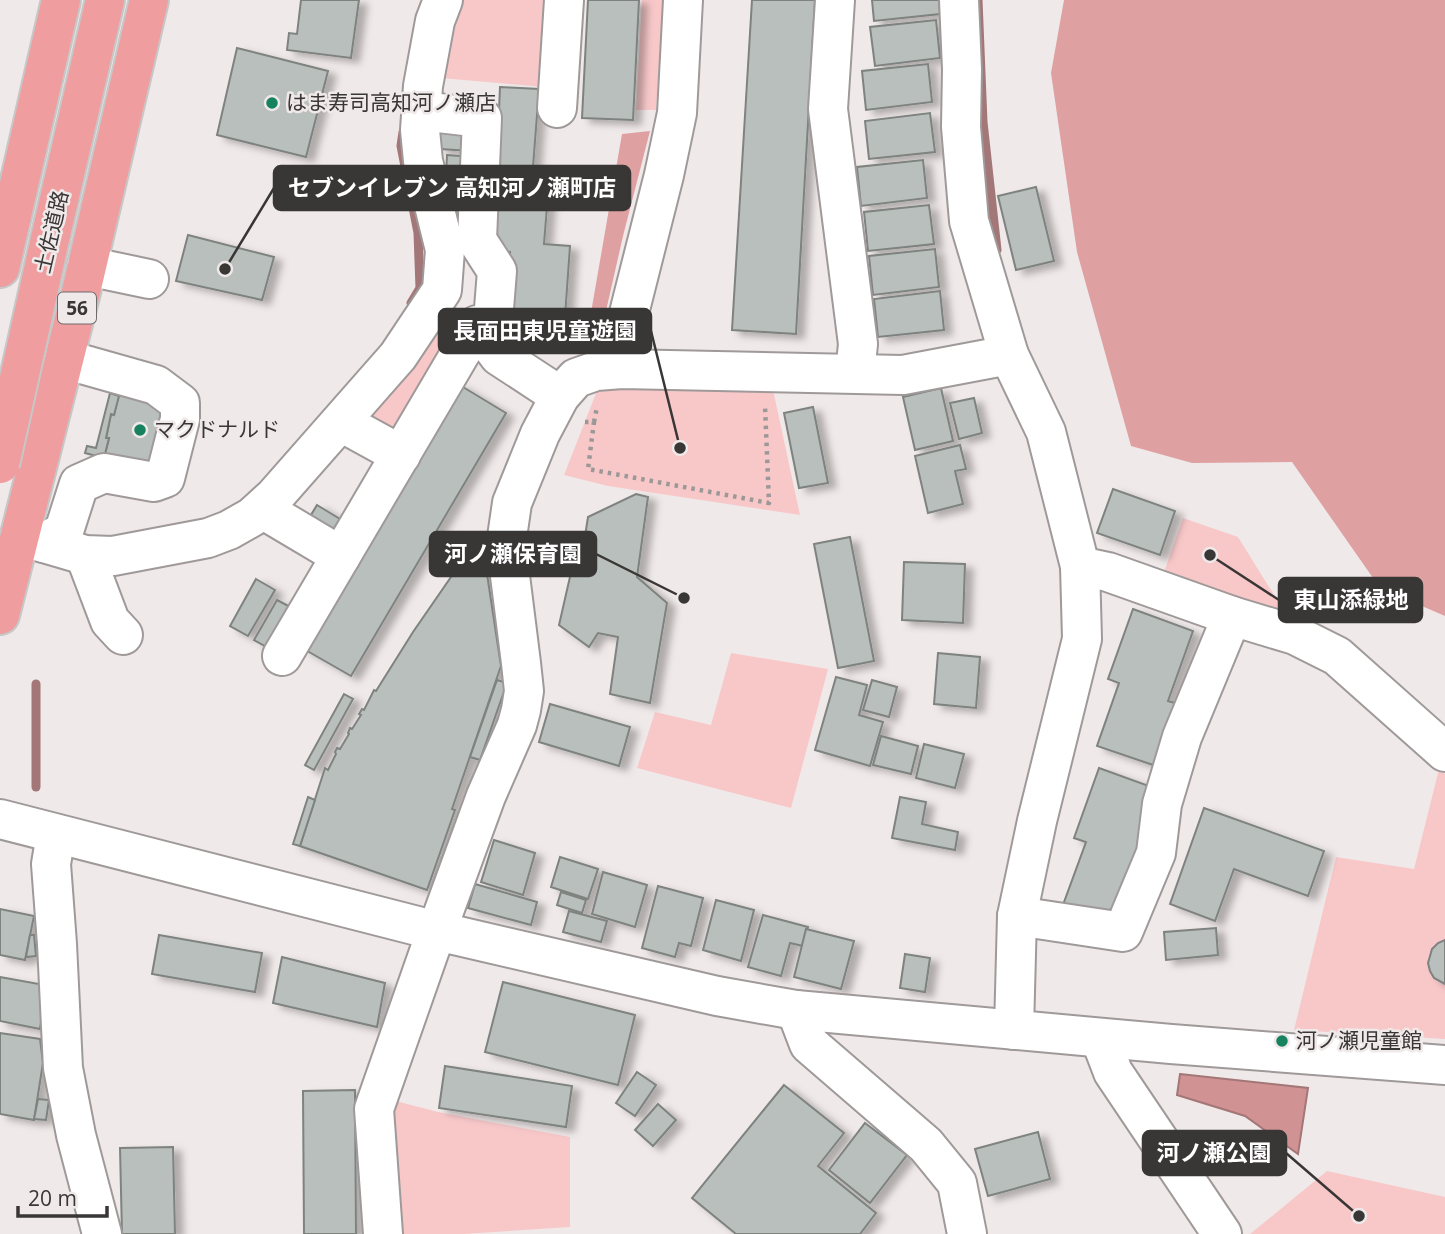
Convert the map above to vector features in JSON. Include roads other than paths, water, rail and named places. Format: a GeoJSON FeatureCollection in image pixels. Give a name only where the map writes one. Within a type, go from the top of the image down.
{"type":"FeatureCollection","features":[{"type":"Feature","properties":{"kind":"highway"},"geometry":{"type":"LineString","coordinates":[[0,270],[61,0]]}},
{"type":"Feature","properties":{"kind":"highway","name":"土佐道路"},"geometry":{"type":"LineString","coordinates":[[0,464],[105,0]]}},
{"type":"Feature","properties":{"kind":"highway","name":"56"},"geometry":{"type":"LineString","coordinates":[[0,615],[32,539],[64,359],[149,0]]}},
{"type":"Feature","properties":{"kind":"street"},"geometry":{"type":"LineString","coordinates":[[32,539],[85,555],[113,556],[208,538],[229,530],[262,509],[398,356],[442,290],[444,250],[423,161],[420,130],[423,86],[435,21],[443,0]]}},
{"type":"Feature","properties":{"kind":"street"},"geometry":{"type":"LineString","coordinates":[[558,108],[564,0]]}},
{"type":"Feature","properties":{"kind":"street"},"geometry":{"type":"LineString","coordinates":[[622,369],[622,341],[677,113],[683,0]]}},
{"type":"Feature","properties":{"kind":"street"},"geometry":{"type":"LineString","coordinates":[[835,0],[828,109],[858,344],[855,373]]}},
{"type":"Feature","properties":{"kind":"street"},"geometry":{"type":"LineString","coordinates":[[959,0],[961,127],[969,221],[1009,355],[1046,432],[1080,566],[1082,639],[1037,821],[1017,916],[1014,1030]]}},
{"type":"Feature","properties":{"kind":"street"},"geometry":{"type":"LineString","coordinates":[[282,656],[401,456],[484,336],[497,271],[477,240],[482,118],[421,111]]}},
{"type":"Feature","properties":{"kind":"street"},"geometry":{"type":"LineString","coordinates":[[0,270],[84,279],[149,279]]}},
{"type":"Feature","properties":{"kind":"street"},"geometry":{"type":"LineString","coordinates":[[442,290],[474,319],[499,356],[555,405]]}},
{"type":"Feature","properties":{"kind":"street"},"geometry":{"type":"LineString","coordinates":[[383,1234],[374,1108],[486,796],[522,710],[524,691],[506,544],[512,503],[540,433],[555,405],[576,378],[596,371],[622,369],[903,375],[1009,355]]}},
{"type":"Feature","properties":{"kind":"street"},"geometry":{"type":"LineString","coordinates":[[32,539],[64,531],[79,484],[104,473],[154,482],[165,478],[180,419],[180,403],[156,385],[64,359]]}},
{"type":"Feature","properties":{"kind":"street"},"geometry":{"type":"LineString","coordinates":[[341,422],[401,456]]}},
{"type":"Feature","properties":{"kind":"street"},"geometry":{"type":"LineString","coordinates":[[262,509],[341,556]]}},
{"type":"Feature","properties":{"kind":"street"},"geometry":{"type":"LineString","coordinates":[[85,555],[110,621],[123,635]]}},
{"type":"Feature","properties":{"kind":"street"},"geometry":{"type":"LineString","coordinates":[[1080,566],[1108,572],[1231,616],[1295,635],[1337,656],[1445,752]]}},
{"type":"Feature","properties":{"kind":"street"},"geometry":{"type":"LineString","coordinates":[[1017,916],[1123,932],[1156,853],[1162,804],[1182,737],[1231,616]]}},
{"type":"Feature","properties":{"kind":"street"},"geometry":{"type":"LineString","coordinates":[[0,819],[437,931],[716,996],[796,1010],[1100,1038],[1445,1065]]}},
{"type":"Feature","properties":{"kind":"street"},"geometry":{"type":"LineString","coordinates":[[56,834],[51,864],[63,1068],[76,1135],[102,1234]]}},
{"type":"Feature","properties":{"kind":"street"},"geometry":{"type":"LineString","coordinates":[[796,1010],[809,1044],[926,1145],[957,1184],[967,1234]]}},
{"type":"Feature","properties":{"kind":"street"},"geometry":{"type":"LineString","coordinates":[[1100,1038],[1113,1072],[1222,1234]]}},
{"type":"Feature","properties":{"kind":"waterway"},"geometry":{"type":"LineString","coordinates":[[978,0],[983,122],[997,250]]}},
{"type":"Feature","properties":{"kind":"waterway"},"geometry":{"type":"LineString","coordinates":[[403,132],[401,146],[418,233],[420,288],[411,303]]}},
{"type":"Feature","properties":{"kind":"waterway"},"geometry":{"type":"LineString","coordinates":[[36,684],[36,787]]}},
{"type":"Feature","properties":{"kind":"place","name":"はま寿司高知河ノ瀬店"},"geometry":{"type":"Point","coordinates":[272,103]}},
{"type":"Feature","properties":{"kind":"place","name":"セブンイレブン 高知河ノ瀬町店"},"geometry":{"type":"Point","coordinates":[225,269]}},
{"type":"Feature","properties":{"kind":"place","name":"マクドナルド"},"geometry":{"type":"Point","coordinates":[140,430]}},
{"type":"Feature","properties":{"kind":"place","name":"長面田東児童遊園"},"geometry":{"type":"Point","coordinates":[680,448]}},
{"type":"Feature","properties":{"kind":"place","name":"東山添緑地"},"geometry":{"type":"Point","coordinates":[1210,555]}},
{"type":"Feature","properties":{"kind":"place","name":"河ノ瀬保育園"},"geometry":{"type":"Point","coordinates":[684,598]}},
{"type":"Feature","properties":{"kind":"place","name":"河ノ瀬児童館"},"geometry":{"type":"Point","coordinates":[1282,1041]}},
{"type":"Feature","properties":{"kind":"place","name":"河ノ瀬公園"},"geometry":{"type":"Point","coordinates":[1359,1216]}}]}
